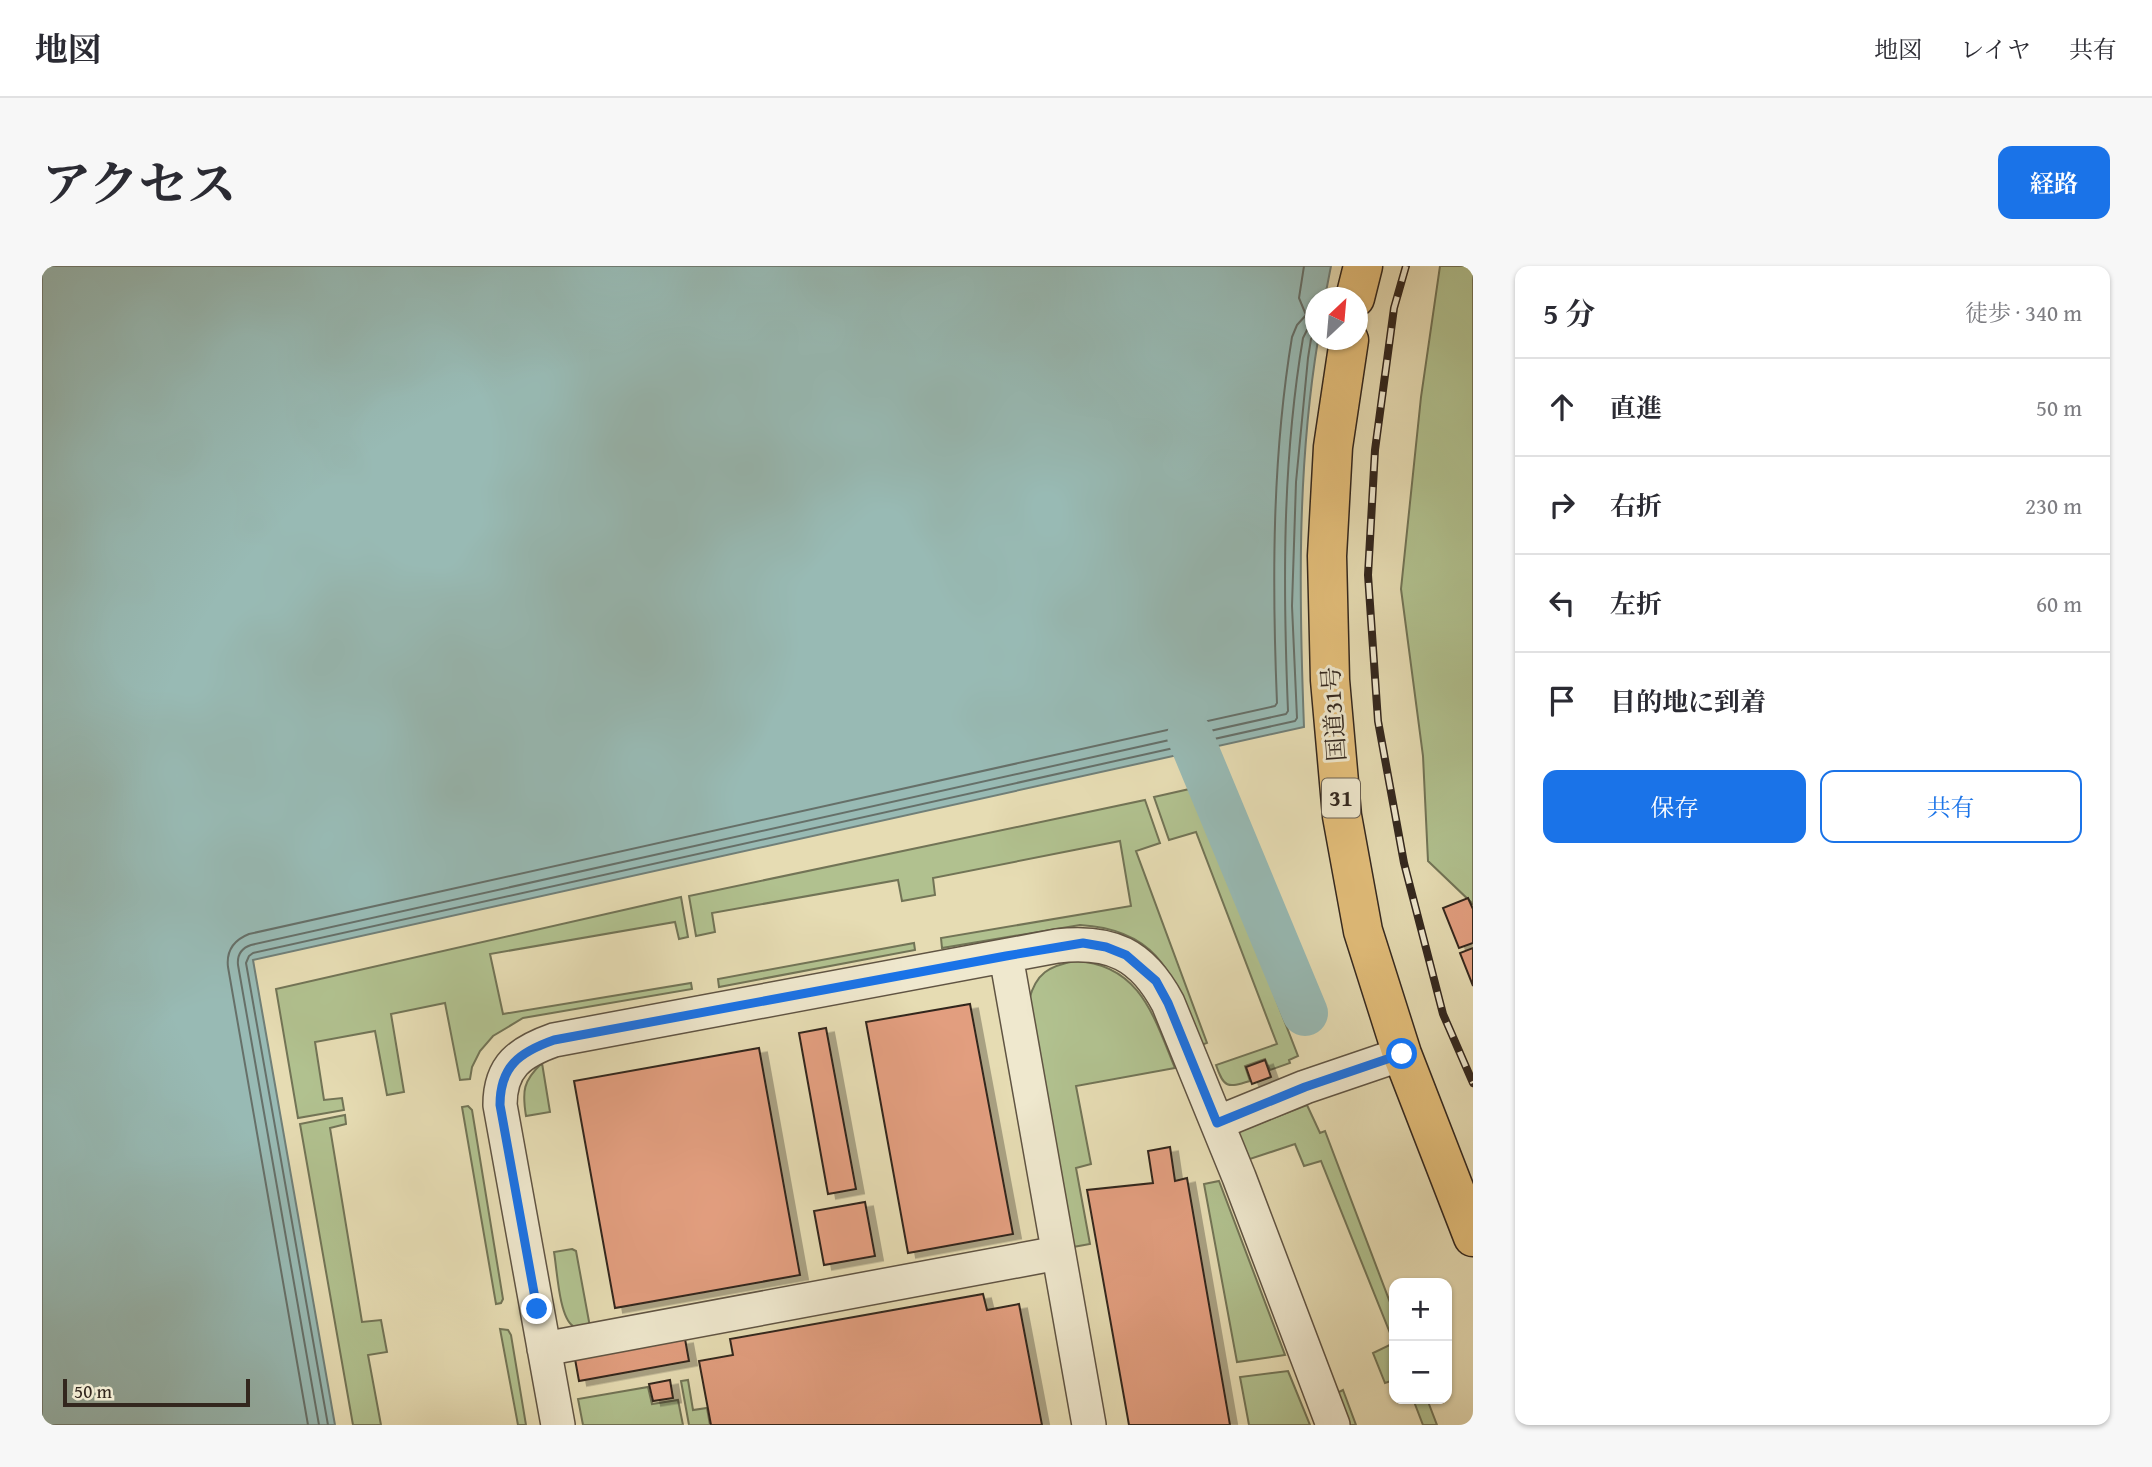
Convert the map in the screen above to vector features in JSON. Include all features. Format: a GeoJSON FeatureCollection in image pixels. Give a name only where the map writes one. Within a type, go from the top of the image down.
{"type":"FeatureCollection","features":[{"type":"Feature","properties":{"kind":"highway"},"geometry":{"type":"LineString","coordinates":[[1358,287],[1363,266]]}},
{"type":"Feature","properties":{"kind":"highway","name":"国道31号"},"geometry":{"type":"LineString","coordinates":[[1348,350],[1333,447],[1327,556],[1330,680],[1342,816],[1363,931],[1402,1054],[1470,1221]]}},
{"type":"Feature","properties":{"kind":"lane"},"geometry":{"type":"LineString","coordinates":[[558,1425],[500,1105],[500,1093],[506,1072],[520,1055],[554,1040],[1083,943],[1106,947],[1126,955],[1156,981],[1168,1003],[1333,1425]]}},
{"type":"Feature","properties":{"kind":"lane"},"geometry":{"type":"LineString","coordinates":[[1006,956],[1089,1425]]}},
{"type":"Feature","properties":{"kind":"lane"},"geometry":{"type":"LineString","coordinates":[[1217,1123],[1305,1087],[1402,1054]]}},
{"type":"Feature","properties":{"kind":"lane"},"geometry":{"type":"LineString","coordinates":[[544,1349],[1058,1253]]}},
{"type":"Feature","properties":{"kind":"green space"},"geometry":{"type":"Polygon","coordinates":[[[1440,266],[1473,266],[1473,904],[1428,861],[1423,756],[1401,589],[1421,397],[1440,266]]]}},
{"type":"Feature","properties":{"kind":"green space"},"geometry":{"type":"Polygon","coordinates":[[[1194,788],[1298,1056],[1289,1060],[1290,1063],[1270,1070],[1265,1059],[1245,1066],[1250,1081],[1236,1085],[1224,1082],[1216,1065],[1277,1044],[1196,832],[1169,840],[1154,797],[1194,788]]]}},
{"type":"Feature","properties":{"kind":"green space"},"geometry":{"type":"Polygon","coordinates":[[[1145,800],[1160,843],[1136,851],[1207,1043],[1201,1045],[1182,999],[1161,962],[1130,936],[1108,929],[1080,925],[942,948],[941,938],[1131,906],[1120,841],[933,878],[935,895],[902,901],[898,880],[712,913],[715,932],[696,936],[689,896],[1145,800]]]}},
{"type":"Feature","properties":{"kind":"green space"},"geometry":{"type":"Polygon","coordinates":[[[681,897],[688,937],[679,939],[675,922],[490,954],[503,1014],[691,983],[692,989],[523,1018],[493,1036],[480,1051],[472,1067],[470,1079],[460,1080],[445,1003],[391,1014],[404,1092],[387,1095],[375,1031],[315,1042],[324,1100],[342,1098],[344,1110],[298,1118],[276,989],[681,897]]]}},
{"type":"Feature","properties":{"kind":"green space"},"geometry":{"type":"Polygon","coordinates":[[[914,943],[915,950],[719,987],[718,979],[914,943]]]}},
{"type":"Feature","properties":{"kind":"green space"},"geometry":{"type":"Polygon","coordinates":[[[1075,961],[1097,964],[1130,983],[1142,996],[1160,1030],[1175,1068],[1076,1086],[1091,1164],[1076,1168],[1090,1244],[1073,1247],[1029,1000],[1035,983],[1045,972],[1075,961]]]}},
{"type":"Feature","properties":{"kind":"green space"},"geometry":{"type":"Polygon","coordinates":[[[542,1063],[550,1112],[526,1116],[525,1087],[542,1063]]]}},
{"type":"Feature","properties":{"kind":"green space"},"geometry":{"type":"Polygon","coordinates":[[[1307,1105],[1320,1133],[1325,1131],[1389,1300],[1389,1331],[1321,1161],[1304,1166],[1295,1144],[1250,1159],[1245,1156],[1238,1132],[1307,1105]]]}},
{"type":"Feature","properties":{"kind":"green space"},"geometry":{"type":"Polygon","coordinates":[[[468,1106],[472,1110],[503,1299],[496,1304],[462,1107],[468,1106]]]}},
{"type":"Feature","properties":{"kind":"green space"},"geometry":{"type":"Polygon","coordinates":[[[345,1115],[346,1124],[330,1128],[362,1322],[381,1320],[387,1352],[368,1355],[381,1425],[353,1425],[300,1124],[345,1115]]]}},
{"type":"Feature","properties":{"kind":"green space"},"geometry":{"type":"Polygon","coordinates":[[[1219,1181],[1285,1355],[1237,1362],[1204,1184],[1219,1181]]]}},
{"type":"Feature","properties":{"kind":"green space"},"geometry":{"type":"Polygon","coordinates":[[[572,1249],[576,1251],[590,1327],[573,1326],[568,1321],[562,1303],[554,1252],[572,1249]]]}},
{"type":"Feature","properties":{"kind":"green space"},"geometry":{"type":"Polygon","coordinates":[[[500,1329],[508,1330],[511,1335],[526,1425],[518,1425],[500,1329]]]}},
{"type":"Feature","properties":{"kind":"green space"},"geometry":{"type":"Polygon","coordinates":[[[1389,1345],[1389,1382],[1385,1383],[1373,1353],[1389,1345]]]}},
{"type":"Feature","properties":{"kind":"green space"},"geometry":{"type":"Polygon","coordinates":[[[1288,1371],[1310,1425],[1249,1425],[1240,1377],[1288,1371]]]}},
{"type":"Feature","properties":{"kind":"green space"},"geometry":{"type":"Polygon","coordinates":[[[688,1380],[693,1410],[707,1408],[710,1425],[689,1425],[681,1381],[688,1380]]]}},
{"type":"Feature","properties":{"kind":"green space"},"geometry":{"type":"Polygon","coordinates":[[[648,1387],[652,1404],[678,1400],[683,1425],[583,1425],[578,1399],[648,1387]]]}},
{"type":"Feature","properties":{"kind":"green space"},"geometry":{"type":"Polygon","coordinates":[[[1343,1390],[1356,1425],[1349,1425],[1337,1393],[1343,1390]]]}},
{"type":"Feature","properties":{"kind":"green space"},"geometry":{"type":"Polygon","coordinates":[[[1415,1404],[1429,1404],[1437,1425],[1423,1425],[1415,1404]]]}},
{"type":"Feature","properties":{"kind":"water"},"geometry":{"type":"Polygon","coordinates":[[[42,266],[1331,266],[1327,287],[1305,287],[1305,350],[1317,350],[1306,436],[1301,533],[1304,727],[253,960],[335,1425],[42,1425],[42,266]]]}},
{"type":"Feature","properties":{"kind":"building"},"geometry":{"type":"Polygon","coordinates":[[[1468,898],[1473,909],[1473,943],[1459,948],[1443,908],[1468,898]]]}},
{"type":"Feature","properties":{"kind":"building"},"geometry":{"type":"Polygon","coordinates":[[[1473,948],[1473,986],[1460,953],[1473,948]]]}},
{"type":"Feature","properties":{"kind":"building"},"geometry":{"type":"Polygon","coordinates":[[[970,1004],[1013,1234],[908,1253],[866,1022],[970,1004]]]}},
{"type":"Feature","properties":{"kind":"building"},"geometry":{"type":"Polygon","coordinates":[[[826,1028],[856,1189],[828,1194],[799,1033],[826,1028]]]}},
{"type":"Feature","properties":{"kind":"building"},"geometry":{"type":"Polygon","coordinates":[[[759,1048],[800,1275],[615,1308],[574,1081],[759,1048]]]}},
{"type":"Feature","properties":{"kind":"building"},"geometry":{"type":"Polygon","coordinates":[[[1265,1060],[1271,1077],[1252,1084],[1246,1067],[1265,1060]]]}},
{"type":"Feature","properties":{"kind":"building"},"geometry":{"type":"Polygon","coordinates":[[[1170,1147],[1175,1181],[1187,1178],[1230,1425],[1129,1425],[1087,1190],[1153,1183],[1148,1151],[1170,1147]]]}},
{"type":"Feature","properties":{"kind":"building"},"geometry":{"type":"Polygon","coordinates":[[[865,1202],[875,1256],[824,1265],[814,1211],[865,1202]]]}},
{"type":"Feature","properties":{"kind":"building"},"geometry":{"type":"Polygon","coordinates":[[[983,1294],[987,1310],[1019,1304],[1042,1425],[711,1425],[699,1361],[733,1355],[730,1339],[983,1294]]]}},
{"type":"Feature","properties":{"kind":"building"},"geometry":{"type":"Polygon","coordinates":[[[685,1339],[689,1361],[579,1381],[575,1359],[685,1339]]]}},
{"type":"Feature","properties":{"kind":"building"},"geometry":{"type":"Polygon","coordinates":[[[670,1380],[673,1398],[653,1401],[649,1384],[670,1380]]]}},
{"type":"Feature","properties":{"kind":"waterway"},"geometry":{"type":"LineString","coordinates":[[1190,736],[1305,1013]]}},
{"type":"Feature","properties":{"kind":"railway"},"geometry":{"type":"LineString","coordinates":[[1406,266],[1394,308],[1375,450],[1368,575],[1378,721],[1404,863],[1443,1014],[1473,1083]]}},
{"type":"Feature","properties":{"kind":"route"},"geometry":{"type":"LineString","coordinates":[[537,1309],[500,1093],[506,1072],[520,1055],[554,1040],[1083,943],[1106,947],[1126,955],[1156,981],[1168,1003],[1217,1123],[1305,1087],[1402,1054]]}}]}
